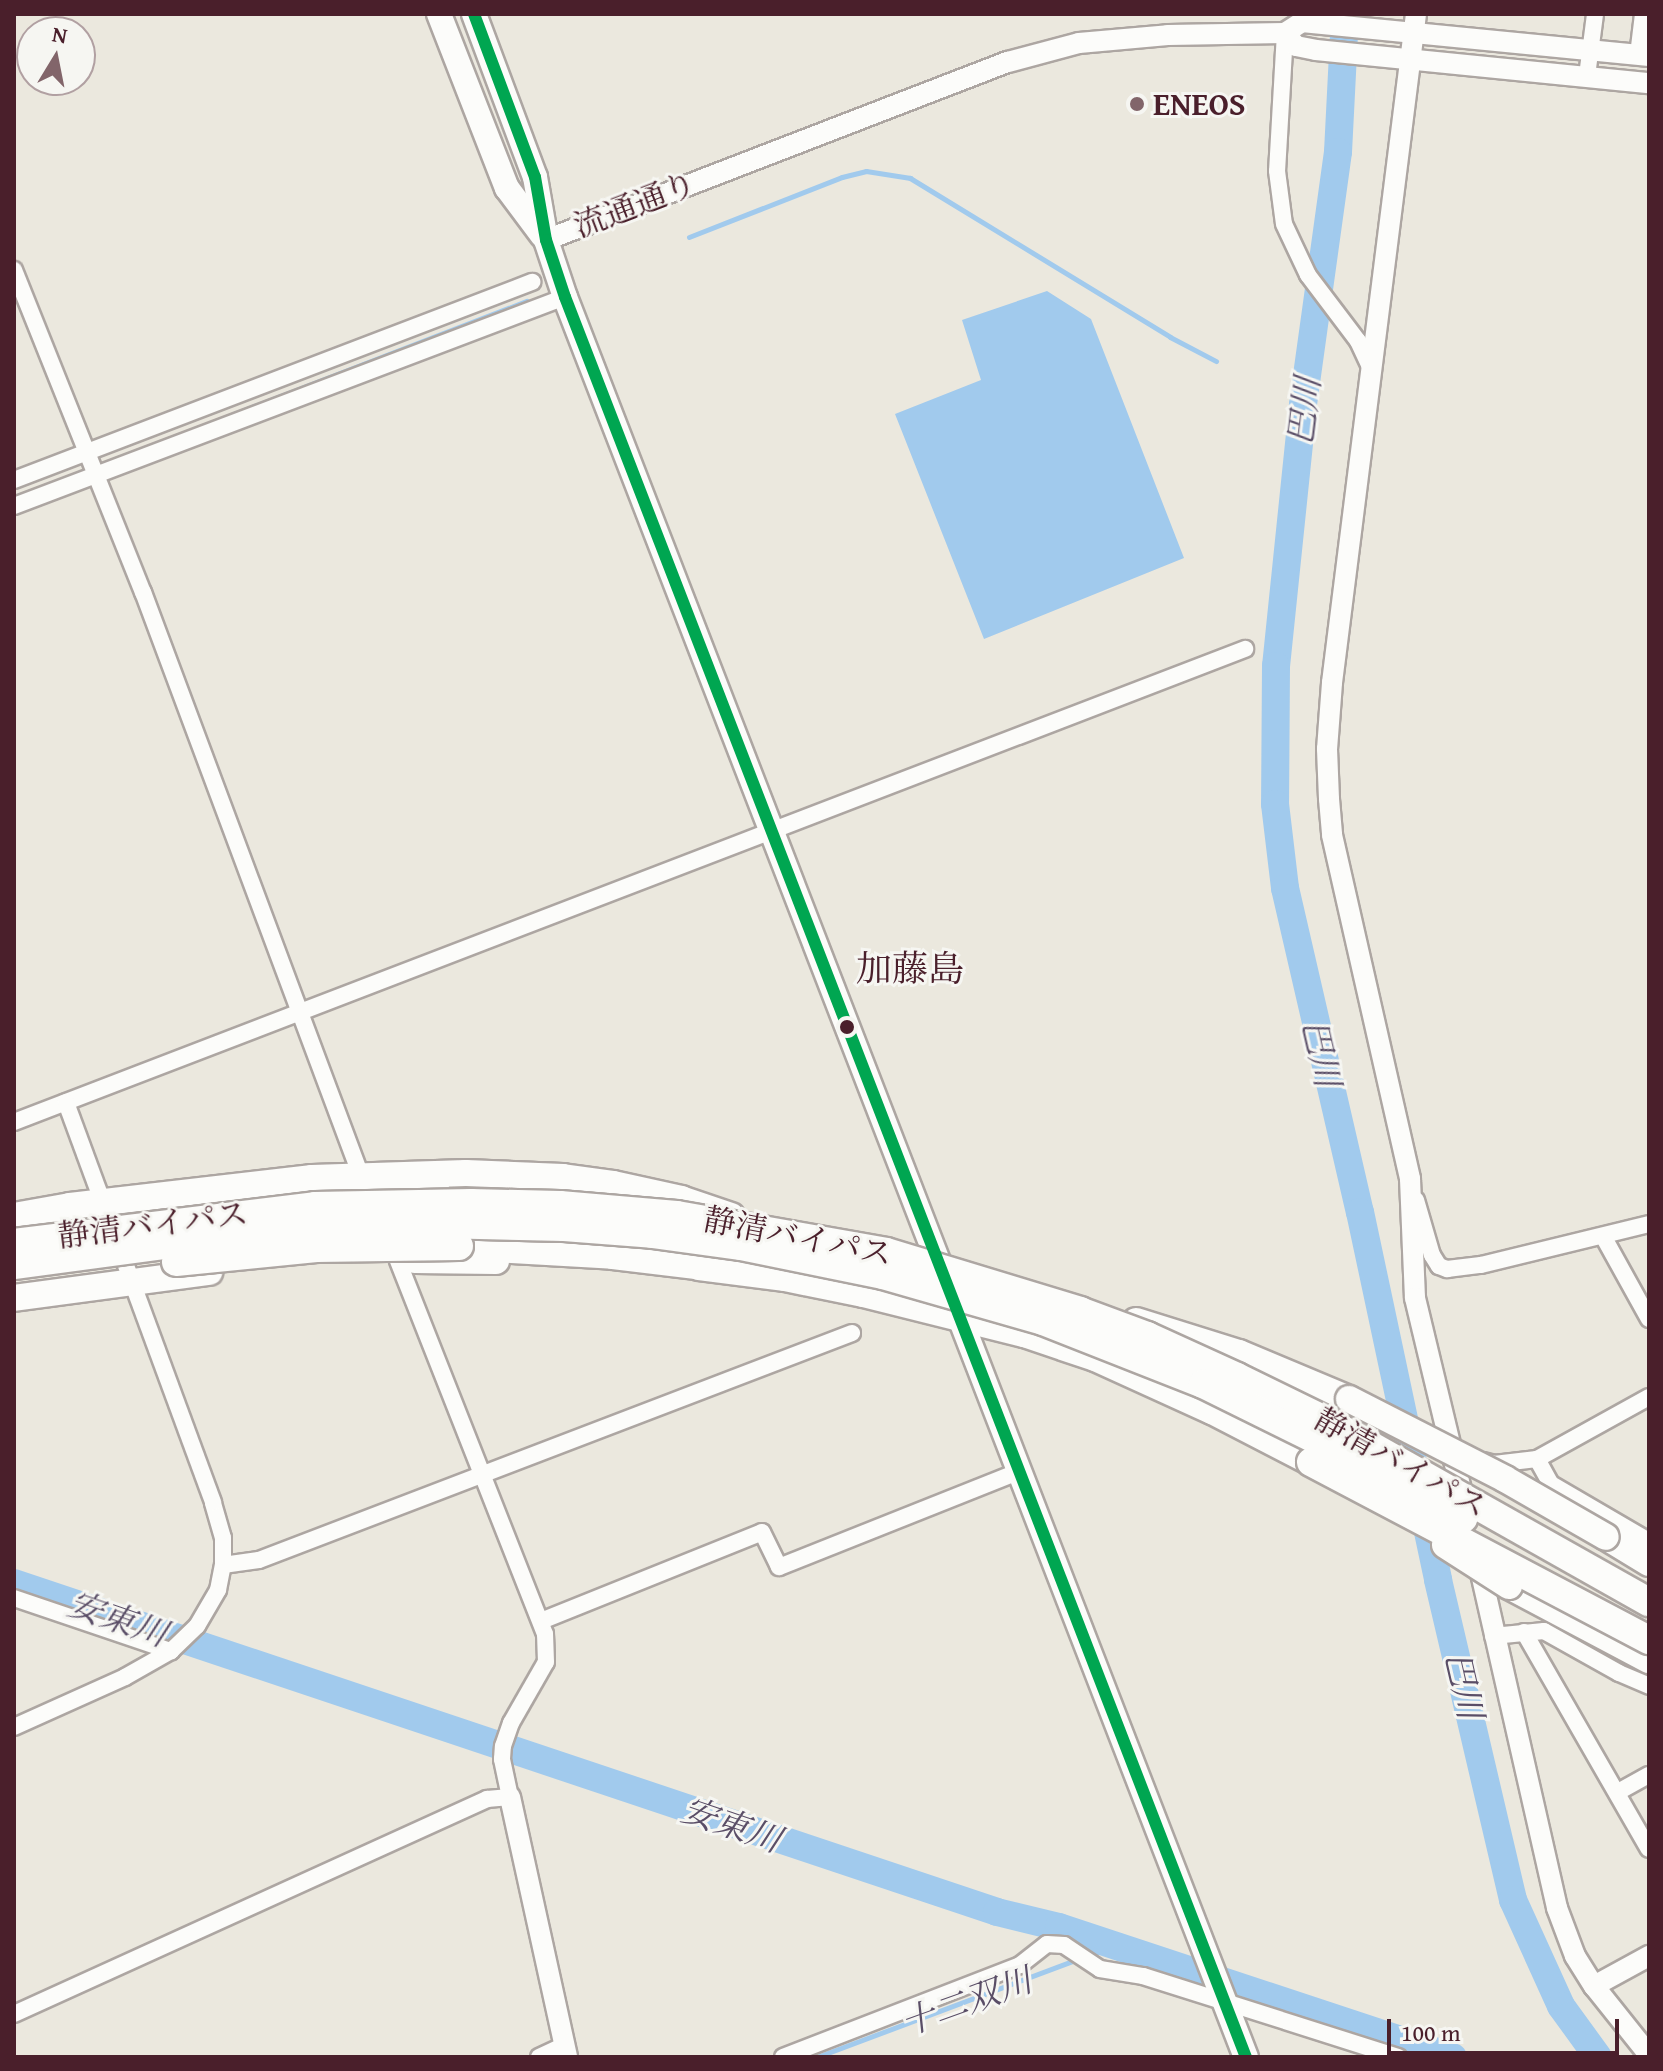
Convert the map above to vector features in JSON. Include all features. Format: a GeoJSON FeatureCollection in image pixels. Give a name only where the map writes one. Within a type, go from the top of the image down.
{"type":"FeatureCollection","features":[{"type":"Feature","properties":{"kind":"highway"},"geometry":{"type":"LineString","coordinates":[[14,1216],[224,1187],[361,1176],[466,1173],[563,1177],[681,1199],[745,1221]]}},
{"type":"Feature","properties":{"kind":"highway"},"geometry":{"type":"LineString","coordinates":[[14,1225],[313,1191],[391,1190],[614,1200],[745,1221],[938,1260],[1239,1353],[1505,1479],[1649,1563]]}},
{"type":"Feature","properties":{"kind":"highway","name":"静清バイパス"},"geometry":{"type":"LineString","coordinates":[[14,1243],[315,1206],[456,1203],[560,1205],[677,1215],[886,1252],[1080,1311],[1147,1336],[1237,1377],[1392,1456],[1649,1602]]}},
{"type":"Feature","properties":{"kind":"highway","name":"静清バイパス"},"geometry":{"type":"LineString","coordinates":[[14,1265],[303,1230],[460,1224],[652,1234],[741,1246],[883,1275],[1043,1321],[1203,1384],[1351,1457],[1649,1622]]}},
{"type":"Feature","properties":{"kind":"highway"},"geometry":{"type":"LineString","coordinates":[[14,1282],[316,1248],[459,1246],[613,1255],[721,1268],[959,1315],[1095,1358],[1212,1411],[1649,1640]]}},
{"type":"Feature","properties":{"kind":"highway"},"geometry":{"type":"LineString","coordinates":[[14,1298],[302,1263],[398,1260],[721,1268]]}},
{"type":"Feature","properties":{"kind":"highway"},"geometry":{"type":"LineString","coordinates":[[1350,1406],[1649,1585]]}},
{"type":"Feature","properties":{"kind":"highway"},"geometry":{"type":"LineString","coordinates":[[1311,1462],[1509,1586],[1649,1660]]}},
{"type":"Feature","properties":{"kind":"main road"},"geometry":{"type":"LineString","coordinates":[[439,14],[507,188],[546,240]]}},
{"type":"Feature","properties":{"kind":"main road"},"geometry":{"type":"LineString","coordinates":[[474,14],[535,177],[546,240]]}},
{"type":"Feature","properties":{"kind":"main road","name":"流通通り"},"geometry":{"type":"LineString","coordinates":[[546,240],[565,297],[1246,2057]]}},
{"type":"Feature","properties":{"kind":"street"},"geometry":{"type":"LineString","coordinates":[[1587,76],[1595,14]]}},
{"type":"Feature","properties":{"kind":"street"},"geometry":{"type":"LineString","coordinates":[[1284,23],[1365,28],[1415,23],[1590,50],[1644,55],[1643,14]]}},
{"type":"Feature","properties":{"kind":"street","name":"流通通り"},"geometry":{"type":"LineString","coordinates":[[546,240],[1008,62],[1079,43],[1284,23]]}},
{"type":"Feature","properties":{"kind":"street"},"geometry":{"type":"LineString","coordinates":[[1284,23],[1296,46],[1316,50],[1649,83]]}},
{"type":"Feature","properties":{"kind":"street"},"geometry":{"type":"LineString","coordinates":[[1284,23],[1277,171],[1284,224],[1308,275],[1358,341],[1372,371]]}},
{"type":"Feature","properties":{"kind":"street"},"geometry":{"type":"LineString","coordinates":[[1415,23],[1332,683],[1327,749],[1332,835],[1410,1179],[1432,1255],[1439,1266],[1447,1269],[1481,1265],[1649,1224]]}},
{"type":"Feature","properties":{"kind":"street"},"geometry":{"type":"LineString","coordinates":[[14,270],[96,474],[361,1176]]}},
{"type":"Feature","properties":{"kind":"street"},"geometry":{"type":"LineString","coordinates":[[14,480],[532,282]]}},
{"type":"Feature","properties":{"kind":"street"},"geometry":{"type":"LineString","coordinates":[[14,506],[565,297]]}},
{"type":"Feature","properties":{"kind":"street"},"geometry":{"type":"LineString","coordinates":[[14,1122],[1245,649]]}},
{"type":"Feature","properties":{"kind":"street"},"geometry":{"type":"LineString","coordinates":[[14,1727],[125,1677],[171,1651],[197,1626],[218,1590],[223,1565],[223,1538],[213,1502],[100,1203],[66,1102]]}},
{"type":"Feature","properties":{"kind":"street"},"geometry":{"type":"LineString","coordinates":[[1410,1179],[1415,1298],[1454,1454],[1557,1908],[1575,1956],[1594,1986],[1649,2055]]}},
{"type":"Feature","properties":{"kind":"street"},"geometry":{"type":"LineString","coordinates":[[1603,1236],[1649,1319]]}},
{"type":"Feature","properties":{"kind":"street"},"geometry":{"type":"LineString","coordinates":[[398,1260],[541,1621],[548,1646],[546,1662],[511,1723],[502,1759],[566,2051],[539,2057]]}},
{"type":"Feature","properties":{"kind":"street"},"geometry":{"type":"LineString","coordinates":[[223,1565],[259,1560],[481,1472],[852,1333]]}},
{"type":"Feature","properties":{"kind":"street"},"geometry":{"type":"LineString","coordinates":[[1454,1454],[1494,1464],[1537,1459],[1649,1397]]}},
{"type":"Feature","properties":{"kind":"street"},"geometry":{"type":"LineString","coordinates":[[1537,1459],[1551,1484],[1649,1541]]}},
{"type":"Feature","properties":{"kind":"street"},"geometry":{"type":"LineString","coordinates":[[541,1621],[762,1532],[779,1567],[1020,1471]]}},
{"type":"Feature","properties":{"kind":"street"},"geometry":{"type":"LineString","coordinates":[[14,1598],[171,1651]]}},
{"type":"Feature","properties":{"kind":"street"},"geometry":{"type":"LineString","coordinates":[[1493,1636],[1544,1631],[1619,1673],[1649,1686]]}},
{"type":"Feature","properties":{"kind":"street"},"geometry":{"type":"LineString","coordinates":[[1524,1632],[1649,1849]]}},
{"type":"Feature","properties":{"kind":"street"},"geometry":{"type":"LineString","coordinates":[[1618,1792],[1649,1775]]}},
{"type":"Feature","properties":{"kind":"street"},"geometry":{"type":"LineString","coordinates":[[14,2014],[487,1799],[510,1797]]}},
{"type":"Feature","properties":{"kind":"street"},"geometry":{"type":"LineString","coordinates":[[783,2057],[1020,1965],[1047,1944],[1064,1945],[1100,1969],[1143,1976],[1222,1997],[1392,2056]]}},
{"type":"Feature","properties":{"kind":"street"},"geometry":{"type":"LineString","coordinates":[[1594,1986],[1649,1956]]}},
{"type":"Feature","properties":{"kind":"water"},"geometry":{"type":"Polygon","coordinates":[[[1047,291],[1091,319],[1184,558],[984,639],[895,414],[981,380],[962,320],[1047,291]]]}},
{"type":"Feature","properties":{"kind":"waterway","name":"巴川"},"geometry":{"type":"LineString","coordinates":[[1345,14],[1338,152],[1303,405],[1276,666],[1275,804],[1285,888],[1360,1212],[1438,1580],[1513,1900],[1561,2006],[1598,2057]]}},
{"type":"Feature","properties":{"kind":"waterway"},"geometry":{"type":"LineString","coordinates":[[689,237],[842,177],[866,171],[910,178],[1170,337],[1216,361]]}},
{"type":"Feature","properties":{"kind":"waterway"},"geometry":{"type":"LineString","coordinates":[[231,415],[527,301]]}},
{"type":"Feature","properties":{"kind":"waterway","name":"安東川"},"geometry":{"type":"LineString","coordinates":[[14,1583],[997,1912],[1059,1927],[1453,2057]]}},
{"type":"Feature","properties":{"kind":"waterway","name":"十二双川"},"geometry":{"type":"LineString","coordinates":[[1087,1956],[1116,1945]]}},
{"type":"Feature","properties":{"kind":"waterway","name":"十二双川"},"geometry":{"type":"LineString","coordinates":[[817,2057],[1078,1959]]}},
{"type":"Feature","properties":{"kind":"transit line"},"geometry":{"type":"LineString","coordinates":[[474,14],[535,177],[546,240],[565,297],[1246,2057]]}},
{"type":"Feature","properties":{"kind":"place","name":"ENEOS"},"geometry":{"type":"Point","coordinates":[1137,104]}},
{"type":"Feature","properties":{"kind":"district","name":"加藤島"},"geometry":{"type":"Point","coordinates":[910,968]}}]}
